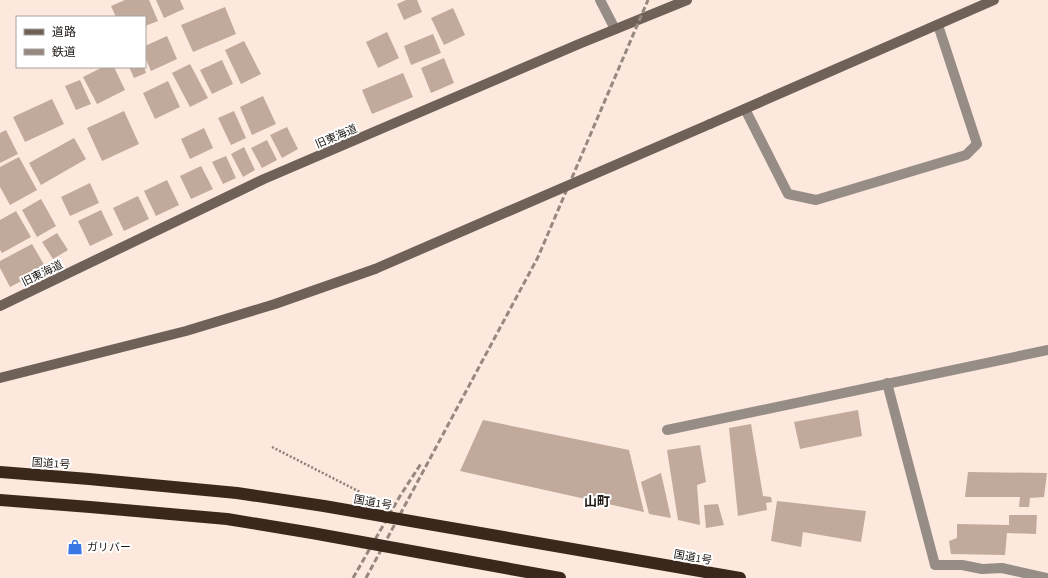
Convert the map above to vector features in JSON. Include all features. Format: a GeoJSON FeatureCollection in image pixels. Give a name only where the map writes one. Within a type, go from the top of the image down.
{"type":"FeatureCollection","features":[{"type":"Feature","properties":{"kind":"highway","name":"国道1号"},"geometry":{"type":"LineString","coordinates":[[0,472],[89,478],[237,494],[324,506],[740,578]]}},
{"type":"Feature","properties":{"kind":"highway"},"geometry":{"type":"LineString","coordinates":[[0,500],[227,519],[560,578]]}},
{"type":"Feature","properties":{"kind":"street"},"geometry":{"type":"LineString","coordinates":[[600,0],[615,29]]}},
{"type":"Feature","properties":{"kind":"street","name":"旧東海道"},"geometry":{"type":"LineString","coordinates":[[0,306],[264,179],[615,29],[687,0]]}},
{"type":"Feature","properties":{"kind":"street"},"geometry":{"type":"LineString","coordinates":[[0,378],[186,331],[275,304],[375,269],[994,0]]}},
{"type":"Feature","properties":{"kind":"street"},"geometry":{"type":"LineString","coordinates":[[745,109],[788,194],[816,200],[966,155],[976,144],[938,24]]}},
{"type":"Feature","properties":{"kind":"street"},"geometry":{"type":"LineString","coordinates":[[667,430],[1048,350]]}},
{"type":"Feature","properties":{"kind":"street"},"geometry":{"type":"LineString","coordinates":[[887,383],[936,565],[962,565],[981,574],[1002,568],[1046,578]]}},
{"type":"Feature","properties":{"kind":"path"},"geometry":{"type":"LineString","coordinates":[[272,447],[360,492]]}},
{"type":"Feature","properties":{"kind":"building"},"geometry":{"type":"Polygon","coordinates":[[[125,0],[149,0],[158,21],[146,26],[146,16],[116,16],[111,6],[125,0]]]}},
{"type":"Feature","properties":{"kind":"building"},"geometry":{"type":"Polygon","coordinates":[[[156,0],[180,0],[184,9],[164,18],[156,0]]]}},
{"type":"Feature","properties":{"kind":"building"},"geometry":{"type":"Polygon","coordinates":[[[406,0],[417,0],[422,12],[404,20],[397,4],[406,0]]]}},
{"type":"Feature","properties":{"kind":"building"},"geometry":{"type":"Polygon","coordinates":[[[225,7],[236,34],[193,52],[181,25],[225,7]]]}},
{"type":"Feature","properties":{"kind":"building"},"geometry":{"type":"Polygon","coordinates":[[[453,8],[465,35],[444,45],[431,18],[453,8]]]}},
{"type":"Feature","properties":{"kind":"building"},"geometry":{"type":"Polygon","coordinates":[[[387,32],[399,58],[378,68],[366,42],[387,32]]]}},
{"type":"Feature","properties":{"kind":"building"},"geometry":{"type":"Polygon","coordinates":[[[433,34],[441,53],[411,65],[404,46],[433,34]]]}},
{"type":"Feature","properties":{"kind":"building"},"geometry":{"type":"Polygon","coordinates":[[[167,36],[177,59],[151,71],[146,59],[146,46],[167,36]]]}},
{"type":"Feature","properties":{"kind":"building"},"geometry":{"type":"Polygon","coordinates":[[[244,41],[261,74],[241,84],[225,50],[244,41]]]}},
{"type":"Feature","properties":{"kind":"building"},"geometry":{"type":"Polygon","coordinates":[[[444,58],[454,83],[431,93],[421,68],[444,58]]]}},
{"type":"Feature","properties":{"kind":"building"},"geometry":{"type":"Polygon","coordinates":[[[222,60],[233,84],[212,94],[200,70],[222,60]]]}},
{"type":"Feature","properties":{"kind":"building"},"geometry":{"type":"Polygon","coordinates":[[[190,64],[208,98],[190,107],[172,73],[190,64]]]}},
{"type":"Feature","properties":{"kind":"building"},"geometry":{"type":"Polygon","coordinates":[[[101,68],[114,68],[125,90],[97,104],[83,77],[101,68]]]}},
{"type":"Feature","properties":{"kind":"building"},"geometry":{"type":"Polygon","coordinates":[[[129,68],[144,68],[146,73],[134,78],[129,68]]]}},
{"type":"Feature","properties":{"kind":"building"},"geometry":{"type":"Polygon","coordinates":[[[403,73],[413,97],[372,114],[362,90],[403,73]]]}},
{"type":"Feature","properties":{"kind":"building"},"geometry":{"type":"Polygon","coordinates":[[[80,80],[91,104],[76,110],[65,86],[80,80]]]}},
{"type":"Feature","properties":{"kind":"building"},"geometry":{"type":"Polygon","coordinates":[[[168,81],[180,107],[155,119],[143,93],[168,81]]]}},
{"type":"Feature","properties":{"kind":"building"},"geometry":{"type":"Polygon","coordinates":[[[263,96],[276,124],[252,135],[240,107],[263,96]]]}},
{"type":"Feature","properties":{"kind":"building"},"geometry":{"type":"Polygon","coordinates":[[[52,99],[64,124],[25,142],[13,117],[52,99]]]}},
{"type":"Feature","properties":{"kind":"building"},"geometry":{"type":"Polygon","coordinates":[[[124,111],[139,144],[102,161],[87,128],[124,111]]]}},
{"type":"Feature","properties":{"kind":"building"},"geometry":{"type":"Polygon","coordinates":[[[234,111],[246,138],[231,145],[218,118],[234,111]]]}},
{"type":"Feature","properties":{"kind":"building"},"geometry":{"type":"Polygon","coordinates":[[[287,127],[298,149],[282,158],[270,135],[287,127]]]}},
{"type":"Feature","properties":{"kind":"building"},"geometry":{"type":"Polygon","coordinates":[[[204,128],[213,148],[190,159],[181,139],[204,128]]]}},
{"type":"Feature","properties":{"kind":"building"},"geometry":{"type":"Polygon","coordinates":[[[6,130],[18,154],[0,163],[0,133],[6,130]]]}},
{"type":"Feature","properties":{"kind":"building"},"geometry":{"type":"Polygon","coordinates":[[[74,138],[86,159],[41,185],[29,163],[74,138]]]}},
{"type":"Feature","properties":{"kind":"building"},"geometry":{"type":"Polygon","coordinates":[[[267,140],[277,160],[262,168],[251,148],[267,140]]]}},
{"type":"Feature","properties":{"kind":"building"},"geometry":{"type":"Polygon","coordinates":[[[244,147],[255,170],[243,177],[231,154],[244,147]]]}},
{"type":"Feature","properties":{"kind":"building"},"geometry":{"type":"Polygon","coordinates":[[[226,156],[236,178],[223,184],[212,162],[226,156]]]}},
{"type":"Feature","properties":{"kind":"building"},"geometry":{"type":"Polygon","coordinates":[[[19,157],[37,190],[10,205],[0,187],[0,167],[19,157]]]}},
{"type":"Feature","properties":{"kind":"building"},"geometry":{"type":"Polygon","coordinates":[[[201,166],[213,189],[191,199],[180,176],[201,166]]]}},
{"type":"Feature","properties":{"kind":"building"},"geometry":{"type":"Polygon","coordinates":[[[167,180],[179,205],[156,216],[144,191],[167,180]]]}},
{"type":"Feature","properties":{"kind":"building"},"geometry":{"type":"Polygon","coordinates":[[[90,183],[99,203],[70,216],[61,197],[90,183]]]}},
{"type":"Feature","properties":{"kind":"building"},"geometry":{"type":"Polygon","coordinates":[[[138,196],[149,219],[124,231],[113,208],[138,196]]]}},
{"type":"Feature","properties":{"kind":"building"},"geometry":{"type":"Polygon","coordinates":[[[41,199],[56,226],[37,237],[22,210],[41,199]]]}},
{"type":"Feature","properties":{"kind":"building"},"geometry":{"type":"Polygon","coordinates":[[[101,210],[113,235],[90,246],[78,221],[101,210]]]}},
{"type":"Feature","properties":{"kind":"building"},"geometry":{"type":"Polygon","coordinates":[[[16,211],[31,237],[2,253],[0,250],[0,220],[16,211]]]}},
{"type":"Feature","properties":{"kind":"building"},"geometry":{"type":"Polygon","coordinates":[[[57,233],[68,250],[53,259],[42,242],[57,233]]]}},
{"type":"Feature","properties":{"kind":"building"},"geometry":{"type":"Polygon","coordinates":[[[32,244],[46,268],[10,287],[0,268],[0,261],[32,244]]]}},
{"type":"Feature","properties":{"kind":"building"},"geometry":{"type":"Polygon","coordinates":[[[858,410],[862,436],[800,449],[794,422],[858,410]]]}},
{"type":"Feature","properties":{"kind":"building"},"geometry":{"type":"Polygon","coordinates":[[[483,420],[629,450],[644,512],[460,471],[483,420]]]}},
{"type":"Feature","properties":{"kind":"building"},"geometry":{"type":"Polygon","coordinates":[[[751,424],[763,496],[771,497],[772,502],[766,503],[767,510],[738,516],[729,428],[751,424]]]}},
{"type":"Feature","properties":{"kind":"building"},"geometry":{"type":"Polygon","coordinates":[[[700,445],[706,482],[697,485],[700,525],[678,520],[667,450],[700,445]]]}},
{"type":"Feature","properties":{"kind":"building"},"geometry":{"type":"Polygon","coordinates":[[[968,472],[1047,473],[1044,497],[1030,498],[1029,507],[1019,507],[1020,497],[965,497],[968,472]]]}},
{"type":"Feature","properties":{"kind":"building"},"geometry":{"type":"Polygon","coordinates":[[[661,473],[671,518],[649,514],[641,482],[661,473]]]}},
{"type":"Feature","properties":{"kind":"building"},"geometry":{"type":"Polygon","coordinates":[[[777,501],[866,511],[861,542],[803,532],[801,547],[771,541],[777,501]]]}},
{"type":"Feature","properties":{"kind":"building"},"geometry":{"type":"Polygon","coordinates":[[[718,504],[724,525],[706,528],[704,505],[718,504]]]}},
{"type":"Feature","properties":{"kind":"building"},"geometry":{"type":"Polygon","coordinates":[[[1009,515],[1037,515],[1036,534],[1007,533],[1005,555],[951,554],[949,541],[957,538],[957,524],[1009,525],[1009,515]]]}},
{"type":"Feature","properties":{"kind":"railway"},"geometry":{"type":"LineString","coordinates":[[366,578],[538,257],[648,0]]}},
{"type":"Feature","properties":{"kind":"railway"},"geometry":{"type":"LineString","coordinates":[[353,578],[400,496],[422,462]]}},
{"type":"Feature","properties":{"kind":"place","name":"ガリバー"},"geometry":{"type":"Point","coordinates":[75,547]}},
{"type":"Feature","properties":{"kind":"district","name":"山町"},"geometry":{"type":"Point","coordinates":[597,501]}}]}
